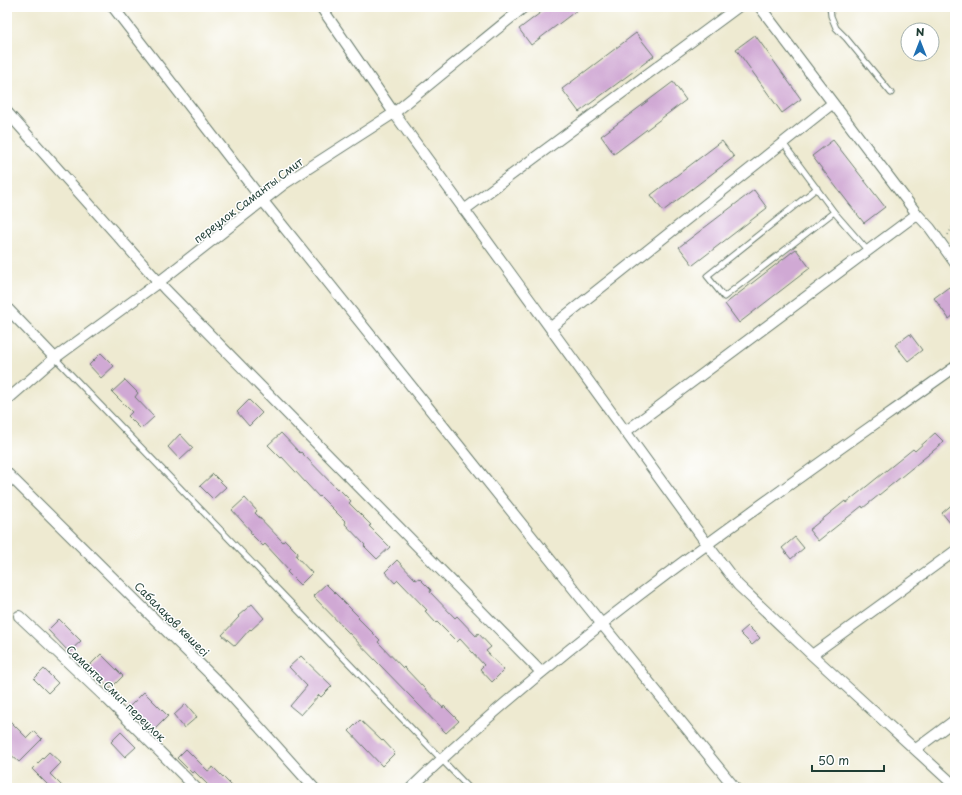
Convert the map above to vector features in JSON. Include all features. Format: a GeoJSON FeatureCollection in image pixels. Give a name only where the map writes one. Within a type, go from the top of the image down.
{"type":"FeatureCollection","features":[{"type":"Feature","properties":{"kind":"street"},"geometry":{"type":"LineString","coordinates":[[113,7],[263,201],[735,788]]}},
{"type":"Feature","properties":{"kind":"street"},"geometry":{"type":"LineString","coordinates":[[322,7],[394,114],[738,585],[955,786]]}},
{"type":"Feature","properties":{"kind":"street","name":"переулок Саманты Смит"},"geometry":{"type":"LineString","coordinates":[[7,400],[55,358],[159,282],[284,184],[394,114],[524,7]]}},
{"type":"Feature","properties":{"kind":"street"},"geometry":{"type":"LineString","coordinates":[[464,210],[738,7]]}},
{"type":"Feature","properties":{"kind":"street"},"geometry":{"type":"LineString","coordinates":[[760,7],[917,214],[930,228],[955,263]]}},
{"type":"Feature","properties":{"kind":"street"},"geometry":{"type":"LineString","coordinates":[[550,328],[833,103]]}},
{"type":"Feature","properties":{"kind":"street"},"geometry":{"type":"LineString","coordinates":[[7,112],[159,282],[541,672]]}},
{"type":"Feature","properties":{"kind":"street"},"geometry":{"type":"LineString","coordinates":[[625,432],[917,214]]}},
{"type":"Feature","properties":{"kind":"street"},"geometry":{"type":"LineString","coordinates":[[7,308],[55,358]]}},
{"type":"Feature","properties":{"kind":"street"},"geometry":{"type":"LineString","coordinates":[[411,788],[442,758],[541,672],[601,623],[707,544],[955,367]]}},
{"type":"Feature","properties":{"kind":"street","name":"Сабалақов көшесі"},"geometry":{"type":"LineString","coordinates":[[7,473],[225,689],[314,788]]}},
{"type":"Feature","properties":{"kind":"street"},"geometry":{"type":"LineString","coordinates":[[812,655],[955,551]]}},
{"type":"Feature","properties":{"kind":"street","name":"Саманта Смит переулок"},"geometry":{"type":"LineString","coordinates":[[19,616],[108,700],[196,788]]}},
{"type":"Feature","properties":{"kind":"street"},"geometry":{"type":"LineString","coordinates":[[916,749],[955,720]]}},
{"type":"Feature","properties":{"kind":"lane"},"geometry":{"type":"LineString","coordinates":[[830,7],[831,16],[836,28],[846,38],[891,94]]}},
{"type":"Feature","properties":{"kind":"lane"},"geometry":{"type":"LineString","coordinates":[[783,143],[834,212],[868,251]]}},
{"type":"Feature","properties":{"kind":"lane"},"geometry":{"type":"LineString","coordinates":[[817,188],[707,276],[724,297],[834,212]]}},
{"type":"Feature","properties":{"kind":"lane"},"geometry":{"type":"LineString","coordinates":[[55,358],[442,758],[469,788]]}},
{"type":"Feature","properties":{"kind":"path"},"geometry":{"type":"LineString","coordinates":[[943,246],[955,222]]}},
{"type":"Feature","properties":{"kind":"building"},"geometry":{"type":"Polygon","coordinates":[[[548,7],[581,7],[531,45],[519,29],[548,7]]]}},
{"type":"Feature","properties":{"kind":"building"},"geometry":{"type":"Polygon","coordinates":[[[636,33],[654,56],[579,112],[562,89],[636,33]]]}},
{"type":"Feature","properties":{"kind":"building"},"geometry":{"type":"Polygon","coordinates":[[[755,35],[801,99],[782,113],[736,49],[755,35]]]}},
{"type":"Feature","properties":{"kind":"building"},"geometry":{"type":"Polygon","coordinates":[[[673,82],[686,100],[614,154],[601,136],[673,82]]]}},
{"type":"Feature","properties":{"kind":"building"},"geometry":{"type":"Polygon","coordinates":[[[833,140],[885,207],[864,223],[812,156],[833,140]]]}},
{"type":"Feature","properties":{"kind":"building"},"geometry":{"type":"Polygon","coordinates":[[[722,141],[734,157],[663,211],[651,195],[722,141]]]}},
{"type":"Feature","properties":{"kind":"building"},"geometry":{"type":"Polygon","coordinates":[[[754,190],[767,208],[693,265],[679,247],[754,190]]]}},
{"type":"Feature","properties":{"kind":"building"},"geometry":{"type":"Polygon","coordinates":[[[796,249],[810,268],[739,323],[725,304],[796,249]]]}},
{"type":"Feature","properties":{"kind":"building"},"geometry":{"type":"Polygon","coordinates":[[[949,287],[955,294],[955,314],[949,319],[934,298],[949,287]]]}},
{"type":"Feature","properties":{"kind":"building"},"geometry":{"type":"Polygon","coordinates":[[[910,334],[922,350],[908,361],[895,345],[910,334]]]}},
{"type":"Feature","properties":{"kind":"building"},"geometry":{"type":"Polygon","coordinates":[[[101,353],[114,366],[101,378],[89,365],[101,353]]]}},
{"type":"Feature","properties":{"kind":"building"},"geometry":{"type":"Polygon","coordinates":[[[125,380],[138,393],[135,397],[154,417],[141,429],[128,416],[132,412],[112,392],[125,380]]]}},
{"type":"Feature","properties":{"kind":"building"},"geometry":{"type":"Polygon","coordinates":[[[249,400],[262,413],[249,426],[237,412],[249,400]]]}},
{"type":"Feature","properties":{"kind":"building"},"geometry":{"type":"Polygon","coordinates":[[[281,433],[351,501],[349,503],[390,547],[377,559],[345,524],[346,522],[320,496],[319,497],[282,457],[281,458],[268,445],[281,433]]]}},
{"type":"Feature","properties":{"kind":"building"},"geometry":{"type":"Polygon","coordinates":[[[935,433],[944,442],[863,508],[862,506],[818,541],[809,530],[845,501],[846,503],[913,449],[915,451],[935,433]]]}},
{"type":"Feature","properties":{"kind":"building"},"geometry":{"type":"Polygon","coordinates":[[[180,434],[193,448],[180,460],[168,447],[180,434]]]}},
{"type":"Feature","properties":{"kind":"building"},"geometry":{"type":"Polygon","coordinates":[[[213,474],[226,487],[213,499],[200,486],[213,474]]]}},
{"type":"Feature","properties":{"kind":"building"},"geometry":{"type":"Polygon","coordinates":[[[245,498],[257,511],[255,513],[283,542],[285,540],[298,553],[296,556],[312,573],[300,585],[287,572],[289,570],[265,544],[263,546],[250,533],[251,531],[232,510],[245,498]]]}},
{"type":"Feature","properties":{"kind":"building"},"geometry":{"type":"Polygon","coordinates":[[[955,502],[955,520],[951,524],[942,513],[955,502]]]}},
{"type":"Feature","properties":{"kind":"building"},"geometry":{"type":"Polygon","coordinates":[[[795,537],[804,548],[791,559],[782,548],[795,537]]]}},
{"type":"Feature","properties":{"kind":"building"},"geometry":{"type":"Polygon","coordinates":[[[397,560],[416,580],[419,578],[431,590],[430,592],[455,618],[457,616],[476,636],[478,633],[491,647],[486,651],[504,670],[492,682],[480,669],[484,665],[460,639],[457,642],[437,622],[436,623],[425,611],[427,610],[398,580],[395,583],[385,572],[397,560]]]}},
{"type":"Feature","properties":{"kind":"building"},"geometry":{"type":"Polygon","coordinates":[[[326,584],[359,617],[358,618],[380,640],[378,642],[403,668],[404,667],[443,708],[444,706],[459,721],[446,733],[313,596],[326,584]]]}},
{"type":"Feature","properties":{"kind":"building"},"geometry":{"type":"Polygon","coordinates":[[[252,604],[264,618],[251,630],[250,629],[235,646],[222,635],[239,617],[238,616],[252,604]]]}},
{"type":"Feature","properties":{"kind":"building"},"geometry":{"type":"Polygon","coordinates":[[[59,619],[81,641],[69,652],[48,630],[59,619]]]}},
{"type":"Feature","properties":{"kind":"building"},"geometry":{"type":"Polygon","coordinates":[[[748,626],[760,638],[752,645],[740,633],[748,626]]]}},
{"type":"Feature","properties":{"kind":"building"},"geometry":{"type":"Polygon","coordinates":[[[101,654],[123,676],[110,689],[88,667],[101,654]]]}},
{"type":"Feature","properties":{"kind":"building"},"geometry":{"type":"Polygon","coordinates":[[[301,656],[332,686],[321,697],[319,695],[301,715],[290,706],[307,686],[289,667],[301,656]]]}},
{"type":"Feature","properties":{"kind":"building"},"geometry":{"type":"Polygon","coordinates":[[[44,669],[58,683],[48,693],[34,679],[44,669]]]}},
{"type":"Feature","properties":{"kind":"building"},"geometry":{"type":"Polygon","coordinates":[[[144,692],[168,716],[151,733],[127,709],[144,692]]]}},
{"type":"Feature","properties":{"kind":"building"},"geometry":{"type":"Polygon","coordinates":[[[186,704],[197,717],[184,728],[174,715],[186,704]]]}},
{"type":"Feature","properties":{"kind":"building"},"geometry":{"type":"Polygon","coordinates":[[[7,718],[27,738],[34,731],[42,739],[19,762],[7,751],[7,718]]]}},
{"type":"Feature","properties":{"kind":"building"},"geometry":{"type":"Polygon","coordinates":[[[360,720],[382,741],[383,740],[395,753],[382,766],[349,731],[360,720]]]}},
{"type":"Feature","properties":{"kind":"building"},"geometry":{"type":"Polygon","coordinates":[[[121,732],[136,747],[125,757],[111,742],[121,732]]]}},
{"type":"Feature","properties":{"kind":"building"},"geometry":{"type":"Polygon","coordinates":[[[186,749],[208,771],[213,767],[234,788],[211,788],[194,771],[192,773],[177,758],[186,749]]]}},
{"type":"Feature","properties":{"kind":"building"},"geometry":{"type":"Polygon","coordinates":[[[49,752],[61,763],[50,774],[64,788],[51,788],[32,769],[49,752]]]}}]}
